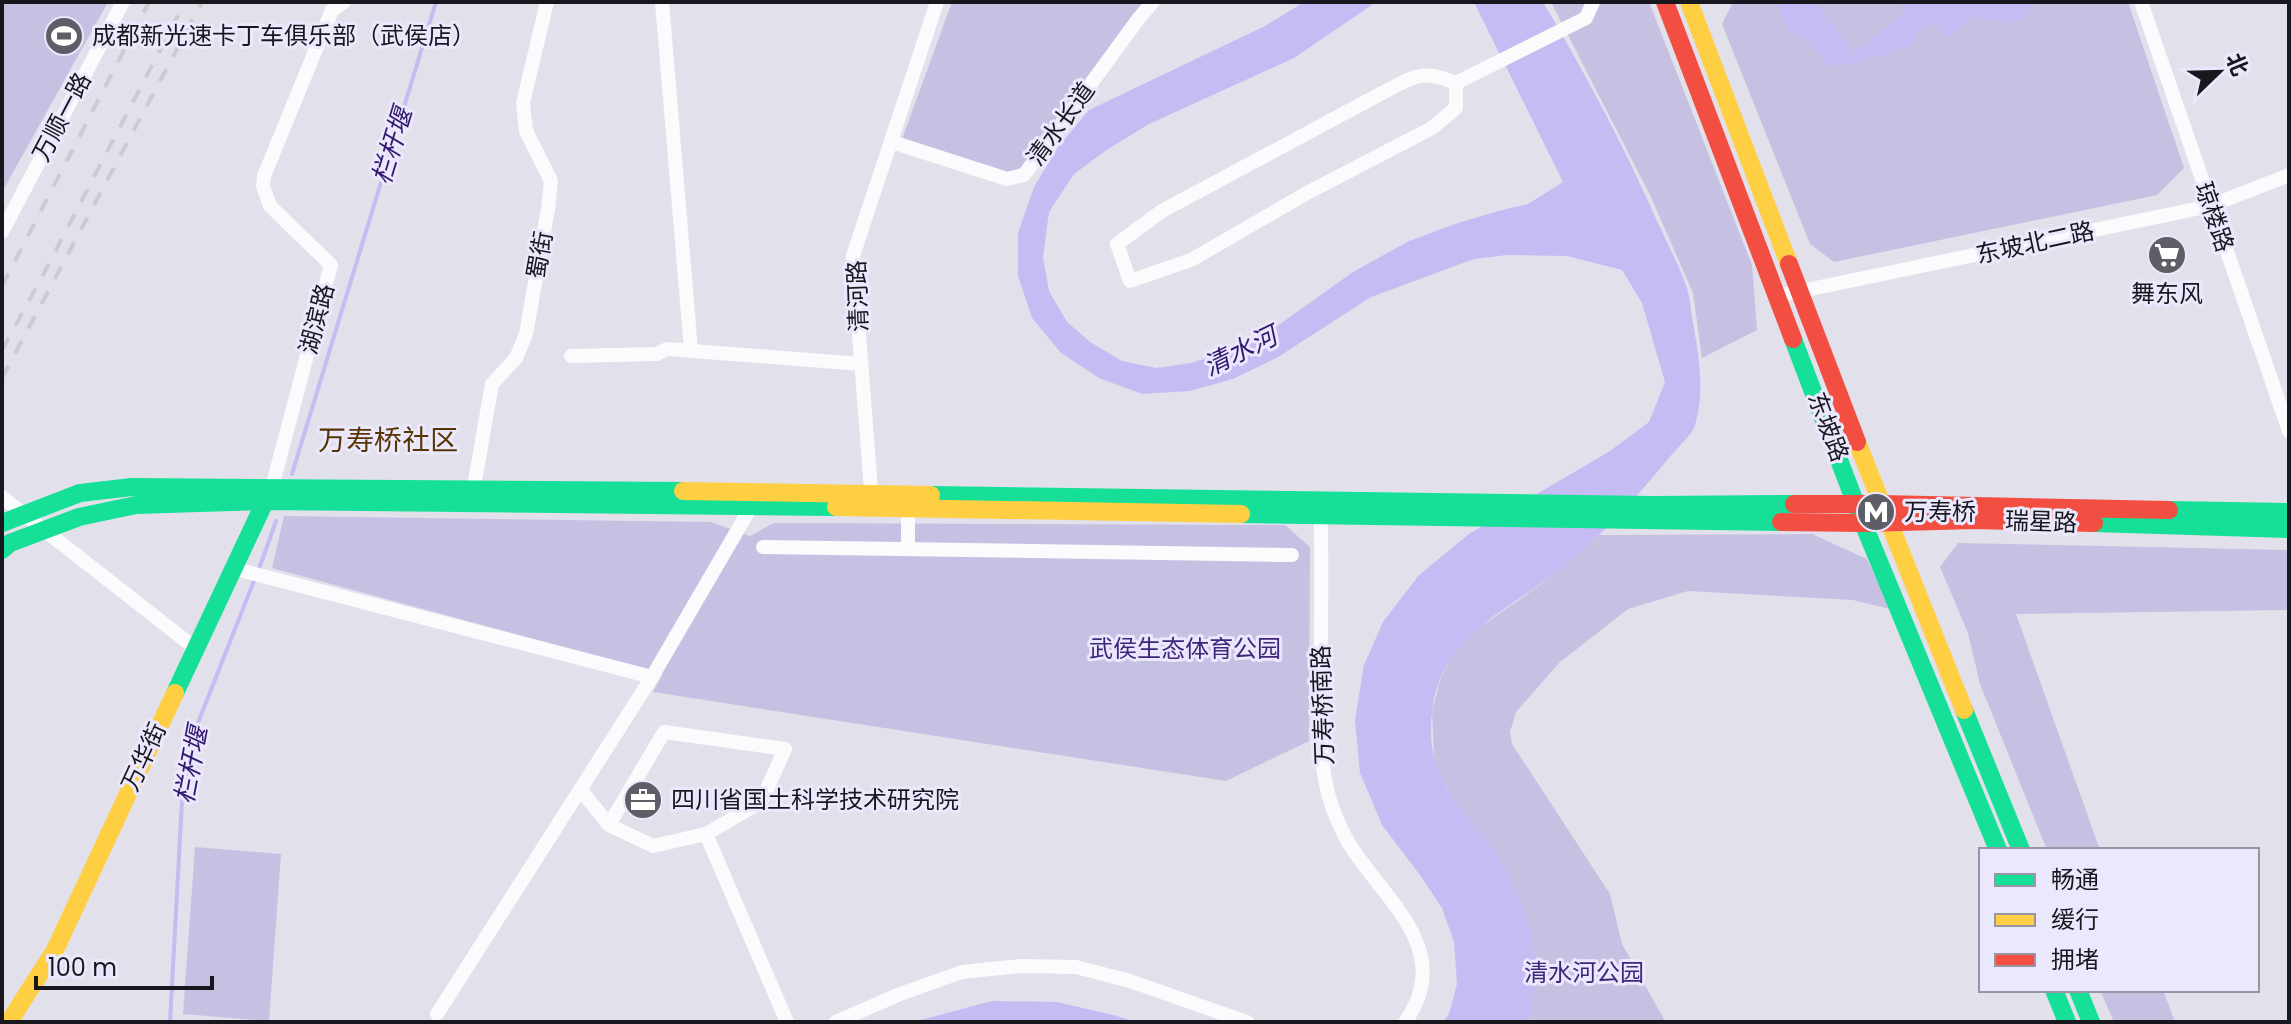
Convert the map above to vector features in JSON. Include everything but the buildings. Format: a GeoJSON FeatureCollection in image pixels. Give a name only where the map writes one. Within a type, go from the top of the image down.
{"type":"FeatureCollection","features":[{"type":"Feature","properties":{"kind":"street","name":"万顺一路"},"geometry":{"type":"LineString","coordinates":[[2,232],[123,2]]}},
{"type":"Feature","properties":{"kind":"street","name":"湖滨路"},"geometry":{"type":"LineString","coordinates":[[269,494],[331,265],[270,206],[263,186],[264,176],[332,10],[344,2]]}},
{"type":"Feature","properties":{"kind":"street","name":"蜀街"},"geometry":{"type":"LineString","coordinates":[[472,496],[492,384],[516,358],[526,334],[548,209],[551,181],[526,131],[523,103],[547,2]]}},
{"type":"Feature","properties":{"kind":"street"},"geometry":{"type":"LineString","coordinates":[[662,2],[691,350]]}},
{"type":"Feature","properties":{"kind":"street","name":"清河路"},"geometry":{"type":"LineString","coordinates":[[872,501],[853,256],[937,2]]}},
{"type":"Feature","properties":{"kind":"street","name":"清水长道"},"geometry":{"type":"LineString","coordinates":[[892,142],[1007,179],[1024,175],[1153,2]]}},
{"type":"Feature","properties":{"kind":"street"},"geometry":{"type":"LineString","coordinates":[[1456,83],[1456,108],[1432,128],[1307,193],[1191,260],[1130,281],[1117,244],[1162,211],[1417,76],[1435,74],[1456,83],[1487,68],[1586,18],[1593,2]]}},
{"type":"Feature","properties":{"kind":"street","name":"东坡路"},"geometry":{"type":"LineString","coordinates":[[1665,2],[1860,514],[1997,848]]}},
{"type":"Feature","properties":{"kind":"street","name":"琼楼路"},"geometry":{"type":"LineString","coordinates":[[2141,2],[2289,431]]}},
{"type":"Feature","properties":{"kind":"street","name":"东坡路"},"geometry":{"type":"LineString","coordinates":[[1691,3],[1884,512],[2020,848]]}},
{"type":"Feature","properties":{"kind":"street","name":"东坡北二路"},"geometry":{"type":"LineString","coordinates":[[1777,296],[2210,206],[2289,175]]}},
{"type":"Feature","properties":{"kind":"street"},"geometry":{"type":"LineString","coordinates":[[571,356],[657,354],[667,349],[861,364]]}},
{"type":"Feature","properties":{"kind":"street"},"geometry":{"type":"LineString","coordinates":[[2,523],[80,493],[132,487],[269,494],[1320,508],[1485,518],[1650,512]]}},
{"type":"Feature","properties":{"kind":"street"},"geometry":{"type":"LineString","coordinates":[[2,550],[10,543],[79,517],[136,505],[269,494]]}},
{"type":"Feature","properties":{"kind":"street","name":"万华街"},"geometry":{"type":"LineString","coordinates":[[9,1022],[55,950],[269,494]]}},
{"type":"Feature","properties":{"kind":"street"},"geometry":{"type":"LineString","coordinates":[[2,497],[195,648]]}},
{"type":"Feature","properties":{"kind":"street"},"geometry":{"type":"LineString","coordinates":[[437,1014],[652,677],[752,500]]}},
{"type":"Feature","properties":{"kind":"street"},"geometry":{"type":"LineString","coordinates":[[872,501],[908,508],[1320,508],[1496,501],[1650,512]]}},
{"type":"Feature","properties":{"kind":"street"},"geometry":{"type":"LineString","coordinates":[[908,508],[908,549]]}},
{"type":"Feature","properties":{"kind":"street","name":"万寿桥南路"},"geometry":{"type":"LineString","coordinates":[[1320,508],[1321,744],[1329,797],[1348,841],[1411,926],[1420,952],[1422,984],[1405,1022]]}},
{"type":"Feature","properties":{"kind":"street","name":"瑞星路"},"geometry":{"type":"LineString","coordinates":[[1650,512],[2289,512]]}},
{"type":"Feature","properties":{"kind":"street","name":"瑞星路"},"geometry":{"type":"LineString","coordinates":[[1884,512],[1974,520],[2289,529]]}},
{"type":"Feature","properties":{"kind":"street"},"geometry":{"type":"LineString","coordinates":[[763,547],[1292,555]]}},
{"type":"Feature","properties":{"kind":"street"},"geometry":{"type":"LineString","coordinates":[[232,568],[652,677]]}},
{"type":"Feature","properties":{"kind":"street"},"geometry":{"type":"LineString","coordinates":[[580,789],[609,825],[653,846],[706,834],[761,802],[785,749],[664,732],[609,825]]}},
{"type":"Feature","properties":{"kind":"street"},"geometry":{"type":"LineString","coordinates":[[706,834],[787,1022]]}},
{"type":"Feature","properties":{"kind":"street"},"geometry":{"type":"LineString","coordinates":[[836,1022],[900,994],[962,972],[1021,966],[1076,967],[1130,981],[1247,1022]]}},
{"type":"Feature","properties":{"kind":"street"},"geometry":{"type":"LineString","coordinates":[[2055,992],[2067,1022]]}},
{"type":"Feature","properties":{"kind":"street"},"geometry":{"type":"LineString","coordinates":[[2079,992],[2091,1022]]}},
{"type":"Feature","properties":{"kind":"green space"},"geometry":{"type":"Polygon","coordinates":[[[2,2],[108,2],[2,192],[2,2]]]}},
{"type":"Feature","properties":{"kind":"green space"},"geometry":{"type":"Polygon","coordinates":[[[952,2],[1143,2],[1023,167],[1007,173],[901,142],[952,2]]]}},
{"type":"Feature","properties":{"kind":"green space"},"geometry":{"type":"Polygon","coordinates":[[[1551,2],[1649,2],[1752,265],[1757,330],[1702,358],[1693,293],[1651,197],[1551,2]]]}},
{"type":"Feature","properties":{"kind":"green space"},"geometry":{"type":"Polygon","coordinates":[[[1733,2],[2128,2],[2184,168],[2157,195],[1834,262],[1810,244],[1722,24],[1733,2]]]}},
{"type":"Feature","properties":{"kind":"green space","name":"武侯生态体育公园"},"geometry":{"type":"Polygon","coordinates":[[[284,516],[711,522],[750,536],[774,523],[1285,525],[1310,547],[1309,741],[1226,781],[653,692],[663,674],[272,568],[284,516]]]}},
{"type":"Feature","properties":{"kind":"green space","name":"清水河公园"},"geometry":{"type":"Polygon","coordinates":[[[1812,534],[1867,559],[1890,609],[1853,600],[1688,591],[1628,609],[1559,663],[1516,712],[1510,732],[1512,744],[1610,894],[1622,944],[1665,1021],[1529,1022],[1536,976],[1503,864],[1455,802],[1439,774],[1434,757],[1432,712],[1440,680],[1454,651],[1473,632],[1543,583],[1600,535],[1812,534]]]}},
{"type":"Feature","properties":{"kind":"green space"},"geometry":{"type":"Polygon","coordinates":[[[1958,543],[2289,550],[2289,610],[2016,614],[2099,848],[2046,848],[1980,684],[1968,633],[1940,567],[1958,543]]]}},
{"type":"Feature","properties":{"kind":"green space"},"geometry":{"type":"Polygon","coordinates":[[[195,847],[281,854],[269,1021],[183,1014],[195,847]]]}},
{"type":"Feature","properties":{"kind":"green space"},"geometry":{"type":"Polygon","coordinates":[[[2101,992],[2164,992],[2175,1022],[2114,1022],[2101,992]]]}},
{"type":"Feature","properties":{"kind":"water","name":"清水河"},"geometry":{"type":"Polygon","coordinates":[[[1304,2],[1376,2],[1294,58],[1149,124],[1105,151],[1074,174],[1049,212],[1043,257],[1049,291],[1067,322],[1090,342],[1122,361],[1156,368],[1191,363],[1227,352],[1273,329],[1353,272],[1407,242],[1455,224],[1528,204],[1563,182],[1474,2],[1543,2],[1618,137],[1688,292],[1700,374],[1698,412],[1691,432],[1626,508],[1591,542],[1555,574],[1499,612],[1468,638],[1444,670],[1436,690],[1431,738],[1442,779],[1504,866],[1527,918],[1536,974],[1529,1022],[1443,1022],[1449,1014],[1457,984],[1454,942],[1442,908],[1382,825],[1360,773],[1355,720],[1364,665],[1383,622],[1419,575],[1469,534],[1610,451],[1649,422],[1665,382],[1642,303],[1622,270],[1567,256],[1507,255],[1474,259],[1371,297],[1278,357],[1233,379],[1190,391],[1142,394],[1099,378],[1061,353],[1032,318],[1018,276],[1018,233],[1034,187],[1058,147],[1089,110],[1265,26],[1304,2]]]}},
{"type":"Feature","properties":{"kind":"water"},"geometry":{"type":"Polygon","coordinates":[[[1777,2],[1812,2],[1854,53],[1906,11],[1901,2],[2032,2],[2030,13],[2013,24],[1974,16],[1948,39],[1934,25],[1916,30],[1912,45],[1855,64],[1830,66],[1808,42],[1788,29],[1777,2]]]}},
{"type":"Feature","properties":{"kind":"water"},"geometry":{"type":"Polygon","coordinates":[[[992,1001],[1057,1002],[1135,1022],[913,1022],[992,1001]]]}},
{"type":"Feature","properties":{"kind":"waterway","name":"栏杆堰"},"geometry":{"type":"LineString","coordinates":[[292,474],[436,2]]}},
{"type":"Feature","properties":{"kind":"waterway","name":"栏杆堰"},"geometry":{"type":"LineString","coordinates":[[170,1022],[182,801],[192,738],[276,521]]}},
{"type":"Feature","properties":{"kind":"railway"},"geometry":{"type":"LineString","coordinates":[[2,286],[149,2]]}},
{"type":"Feature","properties":{"kind":"railway"},"geometry":{"type":"LineString","coordinates":[[2,350],[185,2]]}},
{"type":"Feature","properties":{"kind":"railway"},"geometry":{"type":"LineString","coordinates":[[2,378],[202,2]]}},
{"type":"Feature","properties":{"kind":"traffic: fast"},"geometry":{"type":"LineString","coordinates":[[1793,339],[1863,523],[1997,848]]}},
{"type":"Feature","properties":{"kind":"traffic: fast"},"geometry":{"type":"LineString","coordinates":[[2,523],[80,493],[132,487],[683,491]]}},
{"type":"Feature","properties":{"kind":"traffic: fast"},"geometry":{"type":"LineString","coordinates":[[175,693],[269,493]]}},
{"type":"Feature","properties":{"kind":"traffic: fast"},"geometry":{"type":"LineString","coordinates":[[931,495],[1652,505],[1794,504]]}},
{"type":"Feature","properties":{"kind":"traffic: fast"},"geometry":{"type":"LineString","coordinates":[[2,550],[10,543],[79,517],[136,505],[265,501],[836,507]]}},
{"type":"Feature","properties":{"kind":"traffic: fast"},"geometry":{"type":"LineString","coordinates":[[2169,510],[2289,512]]}},
{"type":"Feature","properties":{"kind":"traffic: fast"},"geometry":{"type":"LineString","coordinates":[[1241,514],[1781,522]]}},
{"type":"Feature","properties":{"kind":"traffic: fast"},"geometry":{"type":"LineString","coordinates":[[2094,523],[2289,529]]}},
{"type":"Feature","properties":{"kind":"traffic: fast"},"geometry":{"type":"LineString","coordinates":[[1964,710],[2020,848]]}},
{"type":"Feature","properties":{"kind":"traffic: fast"},"geometry":{"type":"LineString","coordinates":[[2055,992],[2067,1022]]}},
{"type":"Feature","properties":{"kind":"traffic: fast"},"geometry":{"type":"LineString","coordinates":[[2079,992],[2091,1022]]}},
{"type":"Feature","properties":{"kind":"traffic: slow"},"geometry":{"type":"LineString","coordinates":[[1689,2],[1789,264]]}},
{"type":"Feature","properties":{"kind":"traffic: slow"},"geometry":{"type":"LineString","coordinates":[[1857,442],[1964,710]]}},
{"type":"Feature","properties":{"kind":"traffic: slow"},"geometry":{"type":"LineString","coordinates":[[683,491],[931,495]]}},
{"type":"Feature","properties":{"kind":"traffic: slow"},"geometry":{"type":"LineString","coordinates":[[836,507],[1241,514]]}},
{"type":"Feature","properties":{"kind":"traffic: slow"},"geometry":{"type":"LineString","coordinates":[[9,1022],[55,950],[175,693]]}},
{"type":"Feature","properties":{"kind":"traffic: jam"},"geometry":{"type":"LineString","coordinates":[[1665,2],[1793,339]]}},
{"type":"Feature","properties":{"kind":"traffic: jam"},"geometry":{"type":"LineString","coordinates":[[1789,264],[1857,442]]}},
{"type":"Feature","properties":{"kind":"traffic: jam"},"geometry":{"type":"LineString","coordinates":[[1794,504],[2169,510]]}},
{"type":"Feature","properties":{"kind":"traffic: jam"},"geometry":{"type":"LineString","coordinates":[[1781,522],[1974,520],[2094,523]]}},
{"type":"Feature","properties":{"kind":"place","name":"成都新光速卡丁车俱乐部（武侯店）"},"geometry":{"type":"Point","coordinates":[64,36]}},
{"type":"Feature","properties":{"kind":"place","name":"舞东风"},"geometry":{"type":"Point","coordinates":[2167,255]}},
{"type":"Feature","properties":{"kind":"place","name":"万寿桥"},"geometry":{"type":"Point","coordinates":[1876,512]}},
{"type":"Feature","properties":{"kind":"place","name":"四川省国土科学技术研究院"},"geometry":{"type":"Point","coordinates":[643,800]}},
{"type":"Feature","properties":{"kind":"district","name":"万寿桥社区"},"geometry":{"type":"Point","coordinates":[388,440]}}]}
